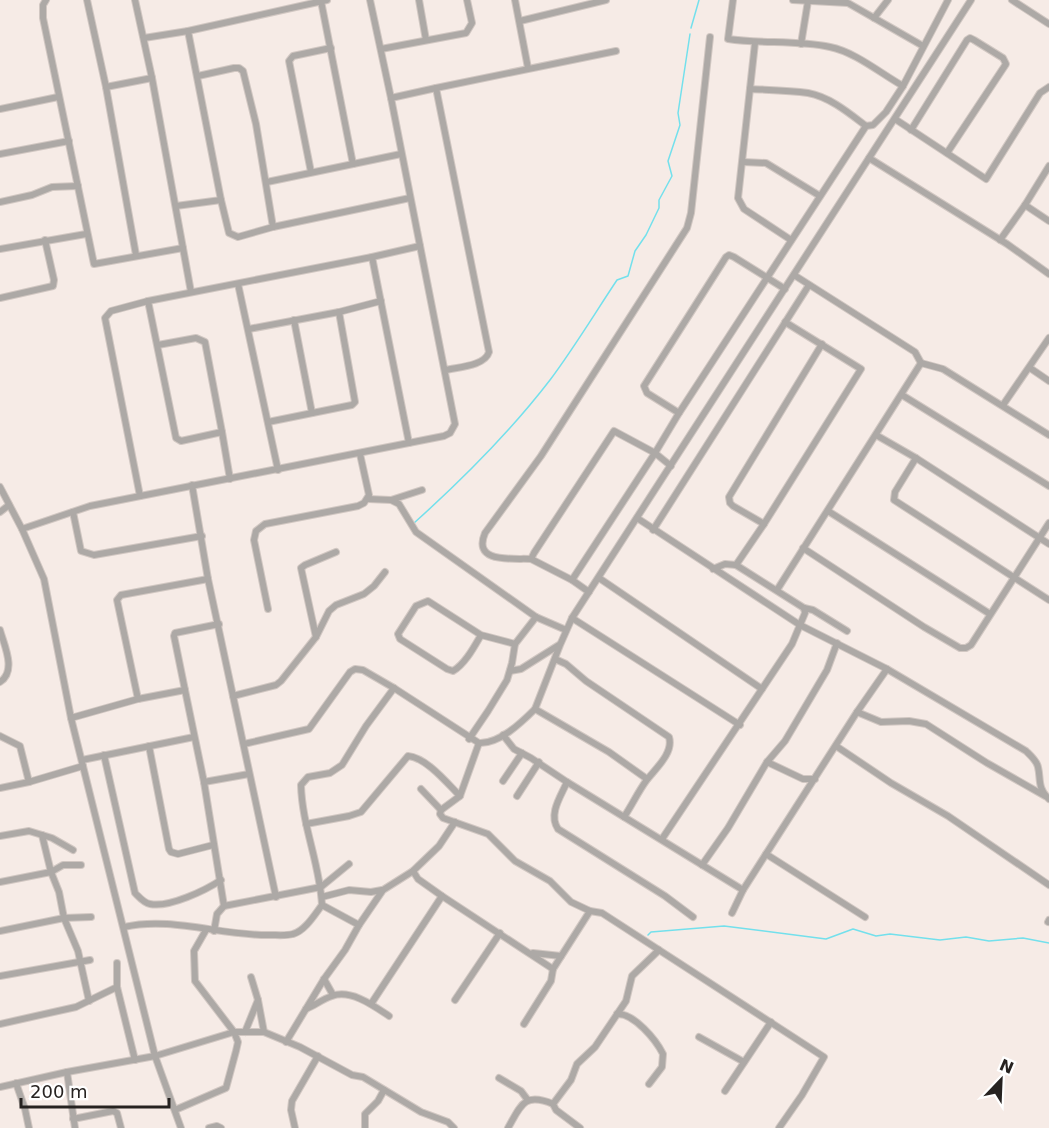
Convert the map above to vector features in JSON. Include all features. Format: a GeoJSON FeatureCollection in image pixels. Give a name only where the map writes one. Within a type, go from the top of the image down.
{"type":"FeatureCollection","features":[{"type":"Feature","properties":{"kind":"street"},"geometry":{"type":"LineString","coordinates":[[46,0],[43,18],[94,264],[183,248]]}},
{"type":"Feature","properties":{"kind":"street"},"geometry":{"type":"LineString","coordinates":[[87,0],[106,87],[136,255]]}},
{"type":"Feature","properties":{"kind":"street"},"geometry":{"type":"LineString","coordinates":[[135,0],[152,78],[191,292]]}},
{"type":"Feature","properties":{"kind":"street"},"geometry":{"type":"LineString","coordinates":[[22,530],[73,512],[140,495],[360,454],[444,436],[453,428],[446,370],[370,0]]}},
{"type":"Feature","properties":{"kind":"street"},"geometry":{"type":"LineString","coordinates":[[419,0],[426,40]]}},
{"type":"Feature","properties":{"kind":"street"},"geometry":{"type":"LineString","coordinates":[[381,50],[466,33],[472,24],[468,0]]}},
{"type":"Feature","properties":{"kind":"street"},"geometry":{"type":"LineString","coordinates":[[515,0],[528,68]]}},
{"type":"Feature","properties":{"kind":"street"},"geometry":{"type":"LineString","coordinates":[[520,21],[606,0]]}},
{"type":"Feature","properties":{"kind":"street"},"geometry":{"type":"LineString","coordinates":[[733,0],[728,39],[754,43],[831,47],[854,57],[903,86]]}},
{"type":"Feature","properties":{"kind":"street"},"geometry":{"type":"LineString","coordinates":[[793,0],[848,3],[923,46]]}},
{"type":"Feature","properties":{"kind":"street"},"geometry":{"type":"LineString","coordinates":[[874,18],[888,0]]}},
{"type":"Feature","properties":{"kind":"street"},"geometry":{"type":"LineString","coordinates":[[750,89],[808,93],[821,97],[866,126],[873,125],[880,119],[903,86],[948,0]]}},
{"type":"Feature","properties":{"kind":"street"},"geometry":{"type":"LineString","coordinates":[[244,744],[309,729],[352,670],[363,670],[394,688],[469,739],[479,743],[486,744],[503,735],[535,709],[572,618],[971,0]]}},
{"type":"Feature","properties":{"kind":"street"},"geometry":{"type":"LineString","coordinates":[[1012,0],[1049,24]]}},
{"type":"Feature","properties":{"kind":"street"},"geometry":{"type":"LineString","coordinates":[[144,38],[188,31],[324,1],[353,164]]}},
{"type":"Feature","properties":{"kind":"street"},"geometry":{"type":"LineString","coordinates":[[801,44],[808,1]]}},
{"type":"Feature","properties":{"kind":"street"},"geometry":{"type":"LineString","coordinates":[[188,31],[229,233],[238,237],[273,227],[410,198]]}},
{"type":"Feature","properties":{"kind":"street"},"geometry":{"type":"LineString","coordinates":[[590,592],[531,559],[490,556],[485,552],[482,540],[553,438],[687,228],[691,213],[710,37]]}},
{"type":"Feature","properties":{"kind":"street"},"geometry":{"type":"LineString","coordinates":[[911,130],[967,40],[970,38],[993,52],[1006,61],[1006,64],[947,153]]}},
{"type":"Feature","properties":{"kind":"street"},"geometry":{"type":"LineString","coordinates":[[754,43],[738,198],[740,205],[791,240]]}},
{"type":"Feature","properties":{"kind":"street"},"geometry":{"type":"LineString","coordinates":[[311,172],[289,61],[293,56],[331,48]]}},
{"type":"Feature","properties":{"kind":"street"},"geometry":{"type":"LineString","coordinates":[[391,98],[616,51]]}},
{"type":"Feature","properties":{"kind":"street"},"geometry":{"type":"LineString","coordinates":[[198,76],[234,68],[243,71],[256,124],[273,227]]}},
{"type":"Feature","properties":{"kind":"street"},"geometry":{"type":"LineString","coordinates":[[106,87],[152,78]]}},
{"type":"Feature","properties":{"kind":"street"},"geometry":{"type":"LineString","coordinates":[[895,119],[986,179],[1040,93],[1049,87]]}},
{"type":"Feature","properties":{"kind":"street"},"geometry":{"type":"LineString","coordinates":[[436,88],[489,352],[485,360],[446,370]]}},
{"type":"Feature","properties":{"kind":"street"},"geometry":{"type":"LineString","coordinates":[[0,109],[58,97]]}},
{"type":"Feature","properties":{"kind":"street"},"geometry":{"type":"LineString","coordinates":[[572,580],[655,453],[678,413],[866,126]]}},
{"type":"Feature","properties":{"kind":"street"},"geometry":{"type":"LineString","coordinates":[[0,154],[69,141]]}},
{"type":"Feature","properties":{"kind":"street"},"geometry":{"type":"LineString","coordinates":[[267,182],[402,154]]}},
{"type":"Feature","properties":{"kind":"street"},"geometry":{"type":"LineString","coordinates":[[869,158],[1000,240],[1049,274]]}},
{"type":"Feature","properties":{"kind":"street"},"geometry":{"type":"LineString","coordinates":[[743,162],[766,163],[820,196]]}},
{"type":"Feature","properties":{"kind":"street"},"geometry":{"type":"LineString","coordinates":[[1000,240],[1025,206],[1049,166]]}},
{"type":"Feature","properties":{"kind":"street"},"geometry":{"type":"LineString","coordinates":[[0,202],[32,195],[51,187],[78,186]]}},
{"type":"Feature","properties":{"kind":"street"},"geometry":{"type":"LineString","coordinates":[[176,206],[221,200]]}},
{"type":"Feature","properties":{"kind":"street"},"geometry":{"type":"LineString","coordinates":[[1025,206],[1049,221]]}},
{"type":"Feature","properties":{"kind":"street"},"geometry":{"type":"LineString","coordinates":[[0,249],[86,234]]}},
{"type":"Feature","properties":{"kind":"street"},"geometry":{"type":"LineString","coordinates":[[0,298],[53,286],[54,280],[45,240]]}},
{"type":"Feature","properties":{"kind":"street"},"geometry":{"type":"LineString","coordinates":[[140,495],[105,318],[111,311],[148,301],[420,246]]}},
{"type":"Feature","properties":{"kind":"street"},"geometry":{"type":"LineString","coordinates":[[678,413],[647,393],[644,386],[729,255],[785,289]]}},
{"type":"Feature","properties":{"kind":"street"},"geometry":{"type":"LineString","coordinates":[[372,257],[409,443]]}},
{"type":"Feature","properties":{"kind":"street"},"geometry":{"type":"LineString","coordinates":[[794,275],[915,352],[921,363],[943,369],[1049,435]]}},
{"type":"Feature","properties":{"kind":"street"},"geometry":{"type":"LineString","coordinates":[[238,284],[278,470]]}},
{"type":"Feature","properties":{"kind":"street"},"geometry":{"type":"LineString","coordinates":[[653,530],[809,285]]}},
{"type":"Feature","properties":{"kind":"street"},"geometry":{"type":"LineString","coordinates":[[148,301],[176,438],[181,441],[222,432]]}},
{"type":"Feature","properties":{"kind":"street"},"geometry":{"type":"LineString","coordinates":[[249,329],[339,312],[381,301]]}},
{"type":"Feature","properties":{"kind":"street"},"geometry":{"type":"LineString","coordinates":[[268,422],[352,405],[355,402],[339,312]]}},
{"type":"Feature","properties":{"kind":"street"},"geometry":{"type":"LineString","coordinates":[[294,320],[312,413]]}},
{"type":"Feature","properties":{"kind":"street"},"geometry":{"type":"LineString","coordinates":[[736,565],[861,369],[785,322]]}},
{"type":"Feature","properties":{"kind":"street"},"geometry":{"type":"LineString","coordinates":[[158,345],[196,338],[205,342],[230,479]]}},
{"type":"Feature","properties":{"kind":"street"},"geometry":{"type":"LineString","coordinates":[[1003,405],[1049,338]]}},
{"type":"Feature","properties":{"kind":"street"},"geometry":{"type":"LineString","coordinates":[[764,524],[733,506],[729,497],[822,344]]}},
{"type":"Feature","properties":{"kind":"street"},"geometry":{"type":"LineString","coordinates":[[777,590],[921,363]]}},
{"type":"Feature","properties":{"kind":"street"},"geometry":{"type":"LineString","coordinates":[[1030,368],[1049,381]]}},
{"type":"Feature","properties":{"kind":"street"},"geometry":{"type":"LineString","coordinates":[[902,395],[1049,486]]}},
{"type":"Feature","properties":{"kind":"street"},"geometry":{"type":"LineString","coordinates":[[531,559],[614,431],[655,453],[671,466]]}},
{"type":"Feature","properties":{"kind":"street"},"geometry":{"type":"LineString","coordinates":[[876,435],[916,458],[1049,544]]}},
{"type":"Feature","properties":{"kind":"street"},"geometry":{"type":"LineString","coordinates":[[360,454],[368,499]]}},
{"type":"Feature","properties":{"kind":"street"},"geometry":{"type":"LineString","coordinates":[[916,458],[895,492],[894,500],[1049,600]]}},
{"type":"Feature","properties":{"kind":"street"},"geometry":{"type":"LineString","coordinates":[[192,485],[208,579],[276,897]]}},
{"type":"Feature","properties":{"kind":"street"},"geometry":{"type":"LineString","coordinates":[[0,487],[44,579],[71,717],[155,1056],[181,1128]]}},
{"type":"Feature","properties":{"kind":"street"},"geometry":{"type":"LineString","coordinates":[[268,609],[254,540],[255,531],[265,524],[358,506],[368,499],[391,500],[422,490]]}},
{"type":"Feature","properties":{"kind":"street"},"geometry":{"type":"LineString","coordinates":[[391,500],[399,504],[416,532],[536,617],[566,630]]}},
{"type":"Feature","properties":{"kind":"street"},"geometry":{"type":"LineString","coordinates":[[0,512],[9,505]]}},
{"type":"Feature","properties":{"kind":"street"},"geometry":{"type":"LineString","coordinates":[[828,511],[990,614]]}},
{"type":"Feature","properties":{"kind":"street"},"geometry":{"type":"LineString","coordinates":[[73,512],[81,551],[94,555],[202,536]]}},
{"type":"Feature","properties":{"kind":"street"},"geometry":{"type":"LineString","coordinates":[[637,518],[800,625],[887,669],[1026,751],[1038,766],[1038,779],[1047,798]]}},
{"type":"Feature","properties":{"kind":"street"},"geometry":{"type":"LineString","coordinates":[[803,548],[924,627],[960,648],[966,648],[971,645],[1049,523]]}},
{"type":"Feature","properties":{"kind":"street"},"geometry":{"type":"LineString","coordinates":[[316,637],[301,568],[336,552]]}},
{"type":"Feature","properties":{"kind":"street"},"geometry":{"type":"LineString","coordinates":[[713,569],[725,564],[736,565],[804,608],[813,610],[847,631]]}},
{"type":"Feature","properties":{"kind":"street"},"geometry":{"type":"LineString","coordinates":[[233,696],[276,685],[281,681],[316,637],[329,611],[336,605],[364,594],[385,572]]}},
{"type":"Feature","properties":{"kind":"street"},"geometry":{"type":"LineString","coordinates":[[599,578],[762,689]]}},
{"type":"Feature","properties":{"kind":"street"},"geometry":{"type":"LineString","coordinates":[[138,699],[117,600],[121,595],[208,579]]}},
{"type":"Feature","properties":{"kind":"street"},"geometry":{"type":"LineString","coordinates":[[481,635],[473,650],[453,671],[400,639],[398,634],[416,606],[428,601],[481,635],[515,644]]}},
{"type":"Feature","properties":{"kind":"street"},"geometry":{"type":"LineString","coordinates":[[663,839],[792,644],[805,613],[804,608]]}},
{"type":"Feature","properties":{"kind":"street"},"geometry":{"type":"LineString","coordinates":[[469,739],[502,688],[510,671],[515,644],[536,617]]}},
{"type":"Feature","properties":{"kind":"street"},"geometry":{"type":"LineString","coordinates":[[572,618],[740,725]]}},
{"type":"Feature","properties":{"kind":"street"},"geometry":{"type":"LineString","coordinates":[[219,624],[175,633],[174,636],[204,782],[224,906]]}},
{"type":"Feature","properties":{"kind":"street"},"geometry":{"type":"LineString","coordinates":[[0,630],[9,666],[7,676],[0,682]]}},
{"type":"Feature","properties":{"kind":"street"},"geometry":{"type":"LineString","coordinates":[[702,865],[729,828],[767,762],[785,741],[827,670],[837,643]]}},
{"type":"Feature","properties":{"kind":"street"},"geometry":{"type":"LineString","coordinates":[[510,671],[521,669],[560,645]]}},
{"type":"Feature","properties":{"kind":"street"},"geometry":{"type":"LineString","coordinates":[[555,659],[566,664],[586,681],[669,737],[669,750],[655,772],[647,779],[624,818]]}},
{"type":"Feature","properties":{"kind":"street"},"geometry":{"type":"LineString","coordinates":[[732,913],[743,890],[887,669]]}},
{"type":"Feature","properties":{"kind":"street"},"geometry":{"type":"LineString","coordinates":[[124,927],[135,924],[170,924],[260,935],[294,934],[302,928],[322,905],[321,887],[306,824],[301,784],[308,777],[330,773],[342,765],[394,688]]}},
{"type":"Feature","properties":{"kind":"street"},"geometry":{"type":"LineString","coordinates":[[71,717],[138,699],[185,690]]}},
{"type":"Feature","properties":{"kind":"street"},"geometry":{"type":"LineString","coordinates":[[535,709],[609,752],[647,779]]}},
{"type":"Feature","properties":{"kind":"street"},"geometry":{"type":"LineString","coordinates":[[857,712],[881,722],[909,721],[926,724],[1047,798]]}},
{"type":"Feature","properties":{"kind":"street"},"geometry":{"type":"LineString","coordinates":[[503,735],[511,746],[743,890]]}},
{"type":"Feature","properties":{"kind":"street"},"geometry":{"type":"LineString","coordinates":[[0,736],[20,746],[29,782]]}},
{"type":"Feature","properties":{"kind":"street"},"geometry":{"type":"LineString","coordinates":[[0,788],[29,782],[104,755],[194,737]]}},
{"type":"Feature","properties":{"kind":"street"},"geometry":{"type":"LineString","coordinates":[[441,810],[460,796],[479,743]]}},
{"type":"Feature","properties":{"kind":"street"},"geometry":{"type":"LineString","coordinates":[[149,746],[169,849],[178,854],[213,845]]}},
{"type":"Feature","properties":{"kind":"street"},"geometry":{"type":"LineString","coordinates":[[836,746],[891,783],[948,816],[1049,885]]}},
{"type":"Feature","properties":{"kind":"street"},"geometry":{"type":"LineString","coordinates":[[503,781],[522,753]]}},
{"type":"Feature","properties":{"kind":"street"},"geometry":{"type":"LineString","coordinates":[[104,755],[135,893],[140,899],[148,904],[163,904],[201,891],[221,880]]}},
{"type":"Feature","properties":{"kind":"street"},"geometry":{"type":"LineString","coordinates":[[306,824],[361,812],[408,756],[414,757],[437,773],[460,796]]}},
{"type":"Feature","properties":{"kind":"street"},"geometry":{"type":"LineString","coordinates":[[517,796],[539,762]]}},
{"type":"Feature","properties":{"kind":"street"},"geometry":{"type":"LineString","coordinates":[[767,762],[803,779],[815,779]]}},
{"type":"Feature","properties":{"kind":"street"},"geometry":{"type":"LineString","coordinates":[[204,782],[249,774]]}},
{"type":"Feature","properties":{"kind":"street"},"geometry":{"type":"LineString","coordinates":[[567,782],[553,819],[558,829],[693,917]]}},
{"type":"Feature","properties":{"kind":"street"},"geometry":{"type":"LineString","coordinates":[[421,789],[441,810],[440,814],[443,818],[488,834],[515,861],[550,881],[571,902],[602,913],[825,1057],[779,1128]]}},
{"type":"Feature","properties":{"kind":"street"},"geometry":{"type":"LineString","coordinates":[[321,897],[349,890],[371,892],[383,890],[413,871],[439,846],[455,822]]}},
{"type":"Feature","properties":{"kind":"street"},"geometry":{"type":"LineString","coordinates":[[0,836],[29,831],[73,850]]}},
{"type":"Feature","properties":{"kind":"street"},"geometry":{"type":"LineString","coordinates":[[42,835],[51,872],[59,892],[64,918],[81,961],[88,1002]]}},
{"type":"Feature","properties":{"kind":"street"},"geometry":{"type":"LineString","coordinates":[[766,855],[865,917]]}},
{"type":"Feature","properties":{"kind":"street"},"geometry":{"type":"LineString","coordinates":[[175,1110],[226,1088],[238,1042],[234,1032],[195,981],[194,951],[210,930],[218,914],[224,906],[321,887],[349,864]]}},
{"type":"Feature","properties":{"kind":"street"},"geometry":{"type":"LineString","coordinates":[[0,882],[51,872],[63,865],[81,865]]}},
{"type":"Feature","properties":{"kind":"street"},"geometry":{"type":"LineString","coordinates":[[413,871],[418,879],[441,896],[553,969]]}},
{"type":"Feature","properties":{"kind":"street"},"geometry":{"type":"LineString","coordinates":[[286,1042],[324,979],[383,890]]}},
{"type":"Feature","properties":{"kind":"street"},"geometry":{"type":"LineString","coordinates":[[371,1004],[441,896]]}},
{"type":"Feature","properties":{"kind":"street"},"geometry":{"type":"LineString","coordinates":[[322,905],[359,925]]}},
{"type":"Feature","properties":{"kind":"street"},"geometry":{"type":"LineString","coordinates":[[524,1024],[551,981],[553,969],[591,911]]}},
{"type":"Feature","properties":{"kind":"street"},"geometry":{"type":"LineString","coordinates":[[0,931],[64,918],[90,917]]}},
{"type":"Feature","properties":{"kind":"street"},"geometry":{"type":"LineString","coordinates":[[455,1000],[500,933]]}},
{"type":"Feature","properties":{"kind":"street"},"geometry":{"type":"LineString","coordinates":[[553,1104],[571,1080],[577,1064],[596,1047],[626,1001],[632,976],[659,950]]}},
{"type":"Feature","properties":{"kind":"street"},"geometry":{"type":"LineString","coordinates":[[530,953],[561,956]]}},
{"type":"Feature","properties":{"kind":"street"},"geometry":{"type":"LineString","coordinates":[[0,976],[90,960]]}},
{"type":"Feature","properties":{"kind":"street"},"geometry":{"type":"LineString","coordinates":[[117,963],[117,987],[135,1060]]}},
{"type":"Feature","properties":{"kind":"street"},"geometry":{"type":"LineString","coordinates":[[251,977],[264,1032]]}},
{"type":"Feature","properties":{"kind":"street"},"geometry":{"type":"LineString","coordinates":[[324,979],[333,995]]}},
{"type":"Feature","properties":{"kind":"street"},"geometry":{"type":"LineString","coordinates":[[0,1024],[76,1006],[117,987]]}},
{"type":"Feature","properties":{"kind":"street"},"geometry":{"type":"LineString","coordinates":[[306,1009],[333,995],[343,994],[371,1004],[389,1016]]}},
{"type":"Feature","properties":{"kind":"street"},"geometry":{"type":"LineString","coordinates":[[245,1032],[258,1000]]}},
{"type":"Feature","properties":{"kind":"street"},"geometry":{"type":"LineString","coordinates":[[617,1014],[624,1014],[645,1029],[663,1054],[662,1067],[650,1084]]}},
{"type":"Feature","properties":{"kind":"street"},"geometry":{"type":"LineString","coordinates":[[725,1091],[771,1022]]}},
{"type":"Feature","properties":{"kind":"street"},"geometry":{"type":"LineString","coordinates":[[0,1087],[155,1056],[234,1032],[264,1032],[318,1056],[334,1067],[363,1077],[422,1112],[448,1122],[454,1128]]}},
{"type":"Feature","properties":{"kind":"street"},"geometry":{"type":"LineString","coordinates":[[699,1037],[744,1062]]}},
{"type":"Feature","properties":{"kind":"street"},"geometry":{"type":"LineString","coordinates":[[295,1128],[291,1110],[292,1101],[318,1056]]}},
{"type":"Feature","properties":{"kind":"street"},"geometry":{"type":"LineString","coordinates":[[67,1072],[75,1128]]}},
{"type":"Feature","properties":{"kind":"street"},"geometry":{"type":"LineString","coordinates":[[499,1078],[521,1091],[527,1100]]}},
{"type":"Feature","properties":{"kind":"street"},"geometry":{"type":"LineString","coordinates":[[16,1083],[29,1128]]}},
{"type":"Feature","properties":{"kind":"street"},"geometry":{"type":"LineString","coordinates":[[365,1128],[365,1114],[378,1101],[384,1090]]}},
{"type":"Feature","properties":{"kind":"street"},"geometry":{"type":"LineString","coordinates":[[508,1128],[521,1105],[534,1098],[553,1104],[556,1110],[580,1128]]}},
{"type":"Feature","properties":{"kind":"street"},"geometry":{"type":"LineString","coordinates":[[74,1119],[113,1110],[117,1113],[121,1128]]}},
{"type":"Feature","properties":{"kind":"street"},"geometry":{"type":"LineString","coordinates":[[209,1128],[217,1126],[220,1128]]}},
{"type":"Feature","properties":{"kind":"waterway"},"geometry":{"type":"LineString","coordinates":[[691,28],[699,0]]}},
{"type":"Feature","properties":{"kind":"waterway"},"geometry":{"type":"LineString","coordinates":[[414,523],[468,472],[519,418],[559,368],[617,280],[628,276],[635,251],[646,235],[659,208],[659,200],[672,176],[668,161],[680,125],[678,113],[690,34]]}},
{"type":"Feature","properties":{"kind":"waterway"},"geometry":{"type":"LineString","coordinates":[[648,935],[651,932],[724,926],[826,939],[853,929],[876,936],[890,934],[940,940],[966,937],[989,941],[1023,938],[1049,943]]}}]}
